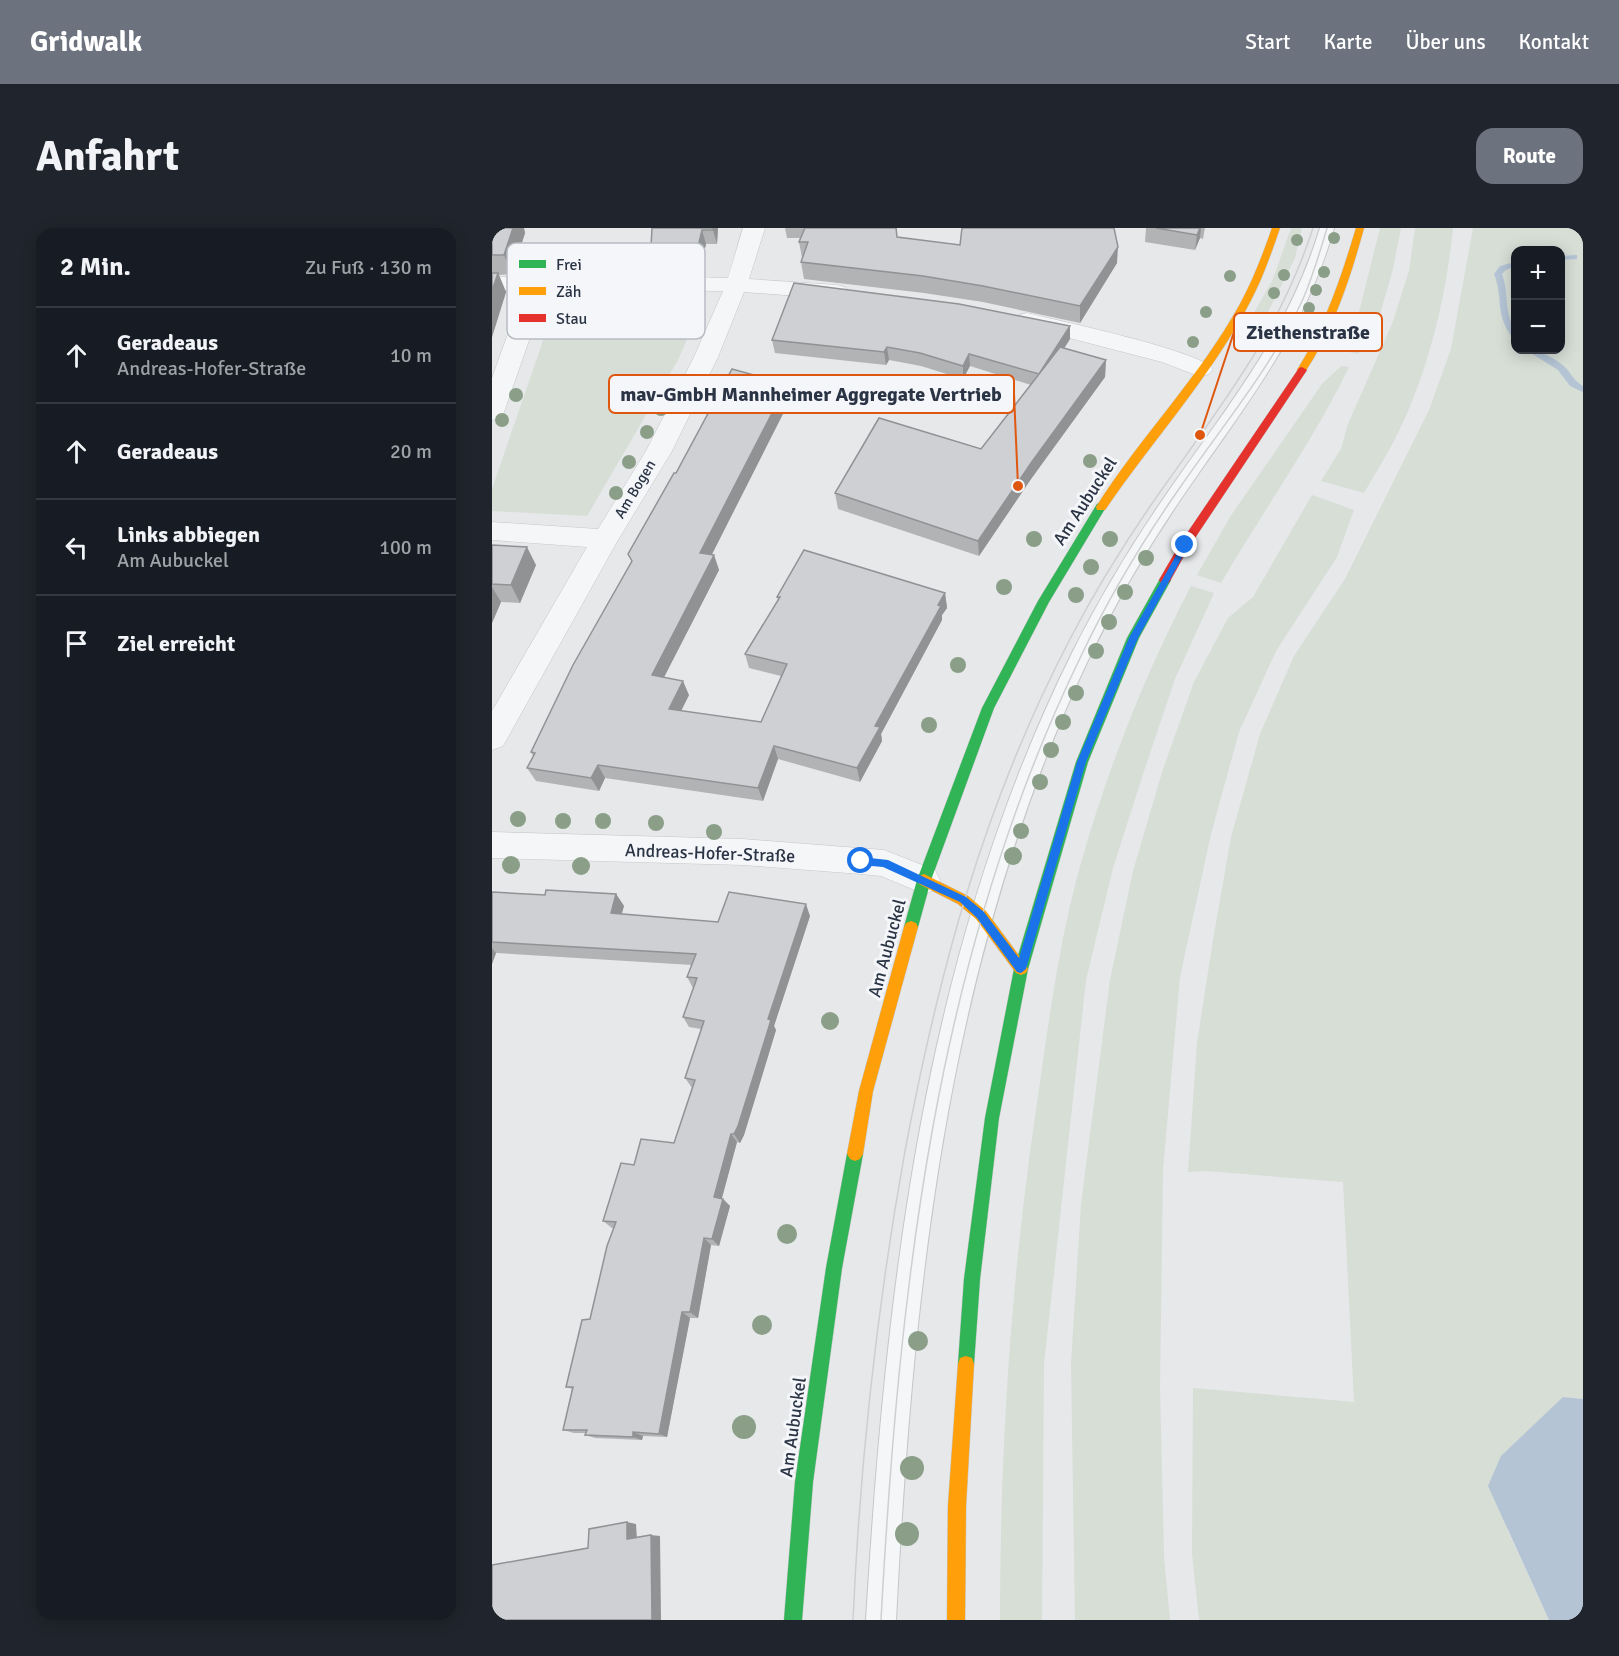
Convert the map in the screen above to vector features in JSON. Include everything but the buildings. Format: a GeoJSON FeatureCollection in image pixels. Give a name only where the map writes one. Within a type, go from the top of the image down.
{"type":"FeatureCollection","features":[{"type":"Feature","properties":{"kind":"main road","name":"Am Aubuckel"},"geometry":{"type":"LineString","coordinates":[[793,1620],[804,1482],[834,1268],[866,1091],[924,880],[988,708],[1044,601],[1087,528],[1125,470],[1227,335],[1268,257],[1276,228]]}},
{"type":"Feature","properties":{"kind":"main road"},"geometry":{"type":"LineString","coordinates":[[956,1620],[957,1506],[972,1279],[992,1118],[1021,969],[1082,762],[1133,638],[1185,545],[1314,352],[1341,293],[1360,228]]}},
{"type":"Feature","properties":{"kind":"main road"},"geometry":{"type":"LineString","coordinates":[[924,880],[963,900],[981,915],[1021,969]]}},
{"type":"Feature","properties":{"kind":"street","name":"Am Bogen"},"geometry":{"type":"LineString","coordinates":[[492,738],[605,539],[658,451],[706,357],[737,284],[754,228]]}},
{"type":"Feature","properties":{"kind":"street"},"geometry":{"type":"LineString","coordinates":[[492,284],[507,283]]}},
{"type":"Feature","properties":{"kind":"street"},"geometry":{"type":"LineString","coordinates":[[705,283],[860,294]]}},
{"type":"Feature","properties":{"kind":"street"},"geometry":{"type":"LineString","coordinates":[[1008,317],[1153,352],[1201,369]]}},
{"type":"Feature","properties":{"kind":"street"},"geometry":{"type":"LineString","coordinates":[[492,412],[518,339]]}},
{"type":"Feature","properties":{"kind":"street"},"geometry":{"type":"LineString","coordinates":[[492,531],[605,539]]}},
{"type":"Feature","properties":{"kind":"street","name":"Andreas-Hofer-Straße"},"geometry":{"type":"LineString","coordinates":[[492,845],[743,852],[861,861],[884,863],[924,880]]}},
{"type":"Feature","properties":{"kind":"lane"},"geometry":{"type":"LineString","coordinates":[[881,1620],[887,1481],[914,1234],[940,1084],[963,980],[1006,831],[1082,653],[1144,540],[1276,350],[1306,291],[1327,228]]}},
{"type":"Feature","properties":{"kind":"shaded area"},"geometry":{"type":"Polygon","coordinates":[[[1291,228],[1302,228],[1295,258],[1259,330],[1244,331],[1273,279],[1291,228]]]}},
{"type":"Feature","properties":{"kind":"shaded area"},"geometry":{"type":"Polygon","coordinates":[[[1380,228],[1401,228],[1393,269],[1378,321],[1358,354],[1349,352],[1380,228]]]}},
{"type":"Feature","properties":{"kind":"shaded area"},"geometry":{"type":"Polygon","coordinates":[[[1415,228],[1453,228],[1440,310],[1416,391],[1394,441],[1364,493],[1321,481],[1341,449],[1348,424],[1392,324],[1409,271],[1415,228]]]}},
{"type":"Feature","properties":{"kind":"shaded area"},"geometry":{"type":"Polygon","coordinates":[[[1473,228],[1583,228],[1583,1399],[1563,1397],[1507,1529],[1549,1620],[1199,1620],[1192,1553],[1193,1388],[1354,1402],[1343,1182],[1206,1171],[1188,1172],[1197,1043],[1231,837],[1260,734],[1294,656],[1345,579],[1429,410],[1451,349],[1473,228]]]}},
{"type":"Feature","properties":{"kind":"shaded area"},"geometry":{"type":"Polygon","coordinates":[[[544,339],[687,339],[678,360],[587,516],[492,511],[492,489],[544,339]]]}},
{"type":"Feature","properties":{"kind":"shaded area"},"geometry":{"type":"Polygon","coordinates":[[[1341,366],[1349,367],[1335,395],[1221,583],[1197,575],[1230,517],[1322,384],[1341,366]]]}},
{"type":"Feature","properties":{"kind":"shaded area"},"geometry":{"type":"Polygon","coordinates":[[[1312,495],[1354,510],[1337,557],[1276,651],[1239,732],[1211,834],[1180,977],[1163,1170],[1160,1388],[1164,1556],[1170,1620],[1075,1620],[1071,1363],[1081,1204],[1110,980],[1133,871],[1163,769],[1194,682],[1228,618],[1253,597],[1312,495]]]}},
{"type":"Feature","properties":{"kind":"shaded area"},"geometry":{"type":"Polygon","coordinates":[[[1191,586],[1214,593],[1175,679],[1146,765],[1113,868],[1086,980],[1044,1364],[1042,1620],[1000,1620],[1002,1492],[1014,1301],[1027,1173],[1060,955],[1081,863],[1103,792],[1143,687],[1191,586]]]}},
{"type":"Feature","properties":{"kind":"water"},"geometry":{"type":"Polygon","coordinates":[[[1563,1397],[1583,1399],[1583,1620],[1549,1620],[1488,1486],[1501,1456],[1563,1397]]]}},
{"type":"Feature","properties":{"kind":"waterway"},"geometry":{"type":"LineString","coordinates":[[1565,258],[1574,257]]}},
{"type":"Feature","properties":{"kind":"waterway"},"geometry":{"type":"LineString","coordinates":[[1511,265],[1503,268],[1498,274],[1503,290],[1504,312],[1511,330]]}},
{"type":"Feature","properties":{"kind":"waterway"},"geometry":{"type":"LineString","coordinates":[[1537,354],[1561,368],[1573,384],[1583,389]]}},
{"type":"Feature","properties":{"kind":"tram line"},"geometry":{"type":"LineString","coordinates":[[853,1620],[860,1502],[871,1384],[895,1209],[918,1084],[933,1018],[968,889],[1013,763],[1070,639],[1124,546],[1227,397],[1266,334],[1299,266],[1313,228]]}},
{"type":"Feature","properties":{"kind":"tram line"},"geometry":{"type":"LineString","coordinates":[[881,1620],[899,1372],[914,1248],[933,1126],[959,1005],[991,885],[1032,768],[1093,632],[1154,526],[1262,372],[1291,324],[1313,273],[1327,228]]}},
{"type":"Feature","properties":{"kind":"traffic: fast"},"geometry":{"type":"LineString","coordinates":[[911,927],[924,880],[988,708],[1044,601],[1101,507]]}},
{"type":"Feature","properties":{"kind":"traffic: fast"},"geometry":{"type":"LineString","coordinates":[[966,1364],[972,1279],[992,1118],[1021,969],[1082,762],[1133,638],[1165,580]]}},
{"type":"Feature","properties":{"kind":"traffic: fast"},"geometry":{"type":"LineString","coordinates":[[793,1620],[804,1482],[834,1268],[855,1154]]}},
{"type":"Feature","properties":{"kind":"traffic: slow"},"geometry":{"type":"LineString","coordinates":[[1101,507],[1124,473],[1200,374],[1245,304],[1263,267],[1276,228]]}},
{"type":"Feature","properties":{"kind":"traffic: slow"},"geometry":{"type":"LineString","coordinates":[[1302,370],[1337,301],[1360,228]]}},
{"type":"Feature","properties":{"kind":"traffic: slow"},"geometry":{"type":"LineString","coordinates":[[924,880],[963,900],[981,915],[1021,969]]}},
{"type":"Feature","properties":{"kind":"traffic: slow"},"geometry":{"type":"LineString","coordinates":[[855,1154],[866,1091],[911,927]]}},
{"type":"Feature","properties":{"kind":"traffic: slow"},"geometry":{"type":"LineString","coordinates":[[956,1620],[957,1506],[966,1364]]}},
{"type":"Feature","properties":{"kind":"traffic: jam"},"geometry":{"type":"LineString","coordinates":[[1165,580],[1185,545],[1302,370]]}},
{"type":"Feature","properties":{"kind":"place","name":"Ziethenstraße"},"geometry":{"type":"Point","coordinates":[1200,435]}},
{"type":"Feature","properties":{"kind":"place","name":"mav-GmbH Mannheimer Aggregate Vertrieb"},"geometry":{"type":"Point","coordinates":[1018,486]}},
{"type":"Feature","properties":{"kind":"route"},"geometry":{"type":"LineString","coordinates":[[861,861],[884,863],[963,900],[981,915],[1021,969],[1082,762],[1133,638],[1185,545]]}}]}
